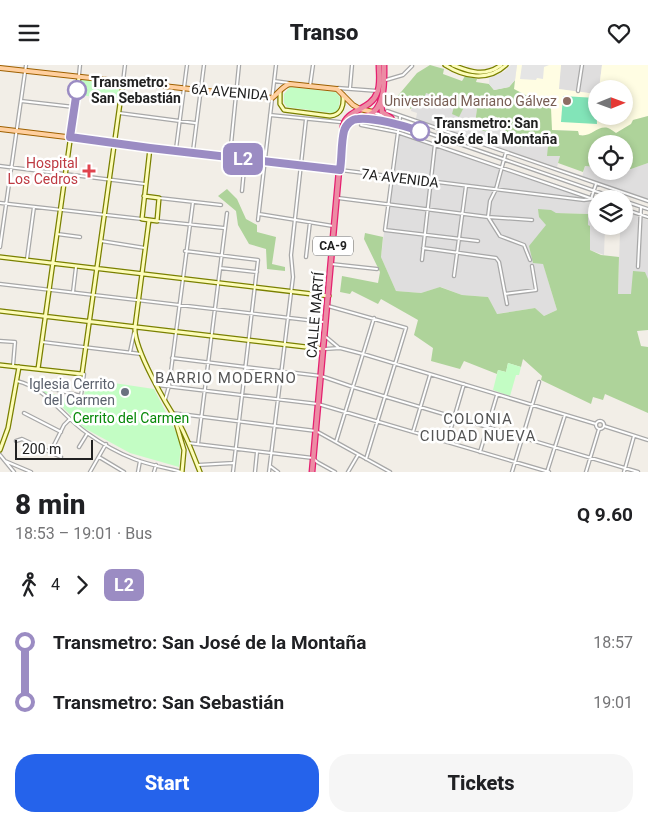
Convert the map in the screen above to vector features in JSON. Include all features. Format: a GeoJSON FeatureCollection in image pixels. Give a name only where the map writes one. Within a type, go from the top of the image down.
{"type":"FeatureCollection","features":[{"type":"Feature","properties":{"kind":"highway"},"geometry":{"type":"LineString","coordinates":[[378,91],[379,65]]}},
{"type":"Feature","properties":{"kind":"highway"},"geometry":{"type":"LineString","coordinates":[[344,130],[350,121],[373,112],[380,101],[384,80],[384,65]]}},
{"type":"Feature","properties":{"kind":"highway","name":"CALLE MARTÍ"},"geometry":{"type":"LineString","coordinates":[[312,472],[345,120],[371,103],[378,91]]}},
{"type":"Feature","properties":{"kind":"highway"},"geometry":{"type":"LineString","coordinates":[[380,101],[382,111],[388,114]]}},
{"type":"Feature","properties":{"kind":"highway"},"geometry":{"type":"LineString","coordinates":[[358,110],[355,116],[360,118]]}},
{"type":"Feature","properties":{"kind":"main road","name":"6A AVENIDA"},"geometry":{"type":"LineString","coordinates":[[0,68],[272,98],[284,86],[292,84]]}},
{"type":"Feature","properties":{"kind":"main road"},"geometry":{"type":"LineString","coordinates":[[292,84],[335,89],[340,91],[358,110],[373,112]]}},
{"type":"Feature","properties":{"kind":"main road","name":"7A AVENIDA"},"geometry":{"type":"LineString","coordinates":[[0,129],[340,170]]}},
{"type":"Feature","properties":{"kind":"street"},"geometry":{"type":"LineString","coordinates":[[0,247],[26,65]]}},
{"type":"Feature","properties":{"kind":"street"},"geometry":{"type":"LineString","coordinates":[[38,369],[80,65]]}},
{"type":"Feature","properties":{"kind":"street"},"geometry":{"type":"LineString","coordinates":[[42,386],[81,396],[85,347],[126,65]]}},
{"type":"Feature","properties":{"kind":"street"},"geometry":{"type":"LineString","coordinates":[[176,151],[187,65]]}},
{"type":"Feature","properties":{"kind":"street"},"geometry":{"type":"LineString","coordinates":[[193,153],[204,65]]}},
{"type":"Feature","properties":{"kind":"street"},"geometry":{"type":"LineString","coordinates":[[230,157],[239,65]]}},
{"type":"Feature","properties":{"kind":"street"},"geometry":{"type":"LineString","coordinates":[[258,220],[276,65]]}},
{"type":"Feature","properties":{"kind":"street"},"geometry":{"type":"LineString","coordinates":[[310,86],[312,65]]}},
{"type":"Feature","properties":{"kind":"street"},"geometry":{"type":"LineString","coordinates":[[350,88],[352,65]]}},
{"type":"Feature","properties":{"kind":"street"},"geometry":{"type":"LineString","coordinates":[[445,65],[463,73],[483,74],[498,72],[506,65]]}},
{"type":"Feature","properties":{"kind":"street"},"geometry":{"type":"LineString","coordinates":[[453,65],[483,74],[501,65]]}},
{"type":"Feature","properties":{"kind":"street"},"geometry":{"type":"LineString","coordinates":[[578,91],[582,65]]}},
{"type":"Feature","properties":{"kind":"street"},"geometry":{"type":"LineString","coordinates":[[384,80],[403,75],[412,66]]}},
{"type":"Feature","properties":{"kind":"street"},"geometry":{"type":"LineString","coordinates":[[274,81],[292,84]]}},
{"type":"Feature","properties":{"kind":"street"},"geometry":{"type":"LineString","coordinates":[[335,89],[350,88],[378,91]]}},
{"type":"Feature","properties":{"kind":"street","name":"6A AVENIDA"},"geometry":{"type":"LineString","coordinates":[[280,92],[280,104],[287,111],[330,116]]}},
{"type":"Feature","properties":{"kind":"street"},"geometry":{"type":"LineString","coordinates":[[324,121],[340,111],[343,104],[343,95]]}},
{"type":"Feature","properties":{"kind":"street"},"geometry":{"type":"LineString","coordinates":[[272,98],[280,104]]}},
{"type":"Feature","properties":{"kind":"street"},"geometry":{"type":"LineString","coordinates":[[22,101],[74,107]]}},
{"type":"Feature","properties":{"kind":"street"},"geometry":{"type":"LineString","coordinates":[[373,112],[400,116],[648,201]]}},
{"type":"Feature","properties":{"kind":"street"},"geometry":{"type":"LineString","coordinates":[[118,113],[196,123]]}},
{"type":"Feature","properties":{"kind":"street"},"geometry":{"type":"LineString","coordinates":[[388,114],[398,123]]}},
{"type":"Feature","properties":{"kind":"street"},"geometry":{"type":"LineString","coordinates":[[270,115],[340,122]]}},
{"type":"Feature","properties":{"kind":"street"},"geometry":{"type":"LineString","coordinates":[[400,116],[385,230],[478,241]]}},
{"type":"Feature","properties":{"kind":"street"},"geometry":{"type":"LineString","coordinates":[[360,118],[402,124],[591,190]]}},
{"type":"Feature","properties":{"kind":"street"},"geometry":{"type":"LineString","coordinates":[[269,472],[293,273],[291,255],[306,119]]}},
{"type":"Feature","properties":{"kind":"street"},"geometry":{"type":"LineString","coordinates":[[361,125],[397,132],[436,144],[588,198]]}},
{"type":"Feature","properties":{"kind":"street"},"geometry":{"type":"LineString","coordinates":[[422,260],[436,144],[440,129]]}},
{"type":"Feature","properties":{"kind":"street"},"geometry":{"type":"LineString","coordinates":[[142,219],[150,148]]}},
{"type":"Feature","properties":{"kind":"street"},"geometry":{"type":"LineString","coordinates":[[506,152],[496,189],[490,201],[488,217],[500,236],[524,245],[530,260]]}},
{"type":"Feature","properties":{"kind":"street"},"geometry":{"type":"LineString","coordinates":[[242,191],[245,159]]}},
{"type":"Feature","properties":{"kind":"street"},"geometry":{"type":"LineString","coordinates":[[0,166],[146,183]]}},
{"type":"Feature","properties":{"kind":"street","name":"7A AVENIDA"},"geometry":{"type":"LineString","coordinates":[[340,170],[588,200]]}},
{"type":"Feature","properties":{"kind":"street"},"geometry":{"type":"LineString","coordinates":[[594,190],[596,183]]}},
{"type":"Feature","properties":{"kind":"street"},"geometry":{"type":"LineString","coordinates":[[454,276],[466,186]]}},
{"type":"Feature","properties":{"kind":"street"},"geometry":{"type":"LineString","coordinates":[[144,196],[221,205]]}},
{"type":"Feature","properties":{"kind":"street"},"geometry":{"type":"LineString","coordinates":[[157,221],[159,198]]}},
{"type":"Feature","properties":{"kind":"street"},"geometry":{"type":"LineString","coordinates":[[338,198],[488,217],[532,220]]}},
{"type":"Feature","properties":{"kind":"street"},"geometry":{"type":"LineString","coordinates":[[165,401],[169,386],[193,202]]}},
{"type":"Feature","properties":{"kind":"street"},"geometry":{"type":"LineString","coordinates":[[0,203],[225,228]]}},
{"type":"Feature","properties":{"kind":"street"},"geometry":{"type":"LineString","coordinates":[[633,204],[648,209]]}},
{"type":"Feature","properties":{"kind":"street"},"geometry":{"type":"LineString","coordinates":[[26,260],[34,207]]}},
{"type":"Feature","properties":{"kind":"street"},"geometry":{"type":"LineString","coordinates":[[638,267],[641,207]]}},
{"type":"Feature","properties":{"kind":"street"},"geometry":{"type":"LineString","coordinates":[[633,212],[648,217]]}},
{"type":"Feature","properties":{"kind":"street"},"geometry":{"type":"LineString","coordinates":[[198,444],[227,213]]}},
{"type":"Feature","properties":{"kind":"street"},"geometry":{"type":"LineString","coordinates":[[259,214],[335,226]]}},
{"type":"Feature","properties":{"kind":"street"},"geometry":{"type":"LineString","coordinates":[[130,353],[149,220]]}},
{"type":"Feature","properties":{"kind":"street"},"geometry":{"type":"LineString","coordinates":[[306,257],[310,222]]}},
{"type":"Feature","properties":{"kind":"street"},"geometry":{"type":"LineString","coordinates":[[56,234],[80,237]]}},
{"type":"Feature","properties":{"kind":"street"},"geometry":{"type":"LineString","coordinates":[[100,241],[146,248]]}},
{"type":"Feature","properties":{"kind":"street"},"geometry":{"type":"LineString","coordinates":[[423,248],[498,259],[507,304]]}},
{"type":"Feature","properties":{"kind":"street"},"geometry":{"type":"LineString","coordinates":[[186,251],[258,260],[233,472]]}},
{"type":"Feature","properties":{"kind":"street"},"geometry":{"type":"LineString","coordinates":[[0,257],[328,295]]}},
{"type":"Feature","properties":{"kind":"street"},"geometry":{"type":"LineString","coordinates":[[331,264],[377,269]]}},
{"type":"Feature","properties":{"kind":"street"},"geometry":{"type":"LineString","coordinates":[[505,294],[536,290],[532,265]]}},
{"type":"Feature","properties":{"kind":"street"},"geometry":{"type":"LineString","coordinates":[[73,292],[76,266]]}},
{"type":"Feature","properties":{"kind":"street"},"geometry":{"type":"LineString","coordinates":[[220,268],[257,272]]}},
{"type":"Feature","properties":{"kind":"street"},"geometry":{"type":"LineString","coordinates":[[0,284],[326,322]]}},
{"type":"Feature","properties":{"kind":"street"},"geometry":{"type":"LineString","coordinates":[[328,305],[406,328],[366,459]]}},
{"type":"Feature","properties":{"kind":"street"},"geometry":{"type":"LineString","coordinates":[[0,311],[285,345],[324,349],[340,348],[596,424],[599,429]]}},
{"type":"Feature","properties":{"kind":"street"},"geometry":{"type":"LineString","coordinates":[[336,442],[374,318]]}},
{"type":"Feature","properties":{"kind":"street"},"geometry":{"type":"LineString","coordinates":[[134,333],[141,354],[188,443],[200,472]]}},
{"type":"Feature","properties":{"kind":"street"},"geometry":{"type":"LineString","coordinates":[[325,336],[340,348]]}},
{"type":"Feature","properties":{"kind":"street"},"geometry":{"type":"LineString","coordinates":[[0,341],[15,342],[13,366]]}},
{"type":"Feature","properties":{"kind":"street"},"geometry":{"type":"LineString","coordinates":[[41,342],[141,354]]}},
{"type":"Feature","properties":{"kind":"street"},"geometry":{"type":"LineString","coordinates":[[172,358],[321,376],[638,472]]}},
{"type":"Feature","properties":{"kind":"street"},"geometry":{"type":"LineString","coordinates":[[0,365],[83,374]]}},
{"type":"Feature","properties":{"kind":"street"},"geometry":{"type":"LineString","coordinates":[[0,450],[6,437],[19,367]]}},
{"type":"Feature","properties":{"kind":"street"},"geometry":{"type":"LineString","coordinates":[[413,432],[430,375]]}},
{"type":"Feature","properties":{"kind":"street"},"geometry":{"type":"LineString","coordinates":[[17,381],[43,394],[87,433],[106,444],[134,459],[182,472],[184,450],[175,420]]}},
{"type":"Feature","properties":{"kind":"street"},"geometry":{"type":"LineString","coordinates":[[512,472],[539,382]]}},
{"type":"Feature","properties":{"kind":"street"},"geometry":{"type":"LineString","coordinates":[[447,442],[464,384]]}},
{"type":"Feature","properties":{"kind":"street"},"geometry":{"type":"LineString","coordinates":[[157,385],[318,404],[548,472],[565,415]]}},
{"type":"Feature","properties":{"kind":"street"},"geometry":{"type":"LineString","coordinates":[[480,452],[497,395]]}},
{"type":"Feature","properties":{"kind":"street"},"geometry":{"type":"LineString","coordinates":[[24,413],[61,432]]}},
{"type":"Feature","properties":{"kind":"street"},"geometry":{"type":"LineString","coordinates":[[171,413],[316,431],[388,472]]}},
{"type":"Feature","properties":{"kind":"street"},"geometry":{"type":"LineString","coordinates":[[50,452],[70,419]]}},
{"type":"Feature","properties":{"kind":"street"},"geometry":{"type":"LineString","coordinates":[[596,424],[601,421],[604,426],[648,440]]}},
{"type":"Feature","properties":{"kind":"street"},"geometry":{"type":"LineString","coordinates":[[586,472],[599,429],[604,426]]}},
{"type":"Feature","properties":{"kind":"street"},"geometry":{"type":"LineString","coordinates":[[79,447],[87,433]]}},
{"type":"Feature","properties":{"kind":"street"},"geometry":{"type":"LineString","coordinates":[[624,472],[634,435]]}},
{"type":"Feature","properties":{"kind":"street"},"geometry":{"type":"LineString","coordinates":[[16,441],[22,439],[61,457]]}},
{"type":"Feature","properties":{"kind":"street"},"geometry":{"type":"LineString","coordinates":[[188,443],[313,459],[334,472]]}},
{"type":"Feature","properties":{"kind":"street"},"geometry":{"type":"LineString","coordinates":[[90,472],[106,444]]}},
{"type":"Feature","properties":{"kind":"street"},"geometry":{"type":"LineString","coordinates":[[255,472],[257,451]]}},
{"type":"Feature","properties":{"kind":"street"},"geometry":{"type":"LineString","coordinates":[[348,472],[358,454]]}},
{"type":"Feature","properties":{"kind":"street"},"geometry":{"type":"LineString","coordinates":[[0,455],[14,472]]}},
{"type":"Feature","properties":{"kind":"street"},"geometry":{"type":"LineString","coordinates":[[99,457],[124,472]]}},
{"type":"Feature","properties":{"kind":"street"},"geometry":{"type":"LineString","coordinates":[[5,461],[31,472]]}},
{"type":"Feature","properties":{"kind":"street"},"geometry":{"type":"LineString","coordinates":[[138,472],[140,461]]}},
{"type":"Feature","properties":{"kind":"street"},"geometry":{"type":"LineString","coordinates":[[198,465],[234,463]]}},
{"type":"Feature","properties":{"kind":"street"},"geometry":{"type":"LineString","coordinates":[[154,472],[156,465]]}},
{"type":"Feature","properties":{"kind":"street"},"geometry":{"type":"LineString","coordinates":[[270,466],[278,472]]}},
{"type":"Feature","properties":{"kind":"shaded area"},"geometry":{"type":"Polygon","coordinates":[[[511,65],[517,65],[515,80],[509,87],[494,90],[489,84],[489,78],[504,72],[511,65]]]}},
{"type":"Feature","properties":{"kind":"shaded area","name":"Universidad Mariano Gálvez"},"geometry":{"type":"Polygon","coordinates":[[[517,65],[561,65],[559,89],[588,93],[588,125],[629,125],[616,133],[608,128],[601,128],[586,136],[579,135],[578,131],[552,130],[514,89],[517,65]]]}},
{"type":"Feature","properties":{"kind":"shaded area"},"geometry":{"type":"Polygon","coordinates":[[[522,65],[549,65],[544,67],[543,79],[537,78],[536,80],[520,79],[522,65]]]}},
{"type":"Feature","properties":{"kind":"shaded area"},"geometry":{"type":"Polygon","coordinates":[[[561,65],[602,65],[600,80],[588,80],[588,93],[558,89],[561,65]]]}},
{"type":"Feature","properties":{"kind":"shaded area","name":"Universidad Mariano Gálvez"},"geometry":{"type":"Polygon","coordinates":[[[602,65],[648,65],[648,116],[633,120],[633,80],[600,80],[602,65]]]}},
{"type":"Feature","properties":{"kind":"shaded area"},"geometry":{"type":"Polygon","coordinates":[[[426,93],[455,103],[459,116],[465,105],[477,109],[475,123],[493,116],[507,123],[516,132],[513,139],[527,147],[534,143],[548,146],[560,156],[557,167],[416,119],[417,113],[411,111],[413,102],[426,93]]]}},
{"type":"Feature","properties":{"kind":"shaded area"},"geometry":{"type":"Polygon","coordinates":[[[396,133],[588,199],[588,214],[556,213],[546,225],[543,263],[557,310],[544,316],[535,308],[496,314],[488,297],[462,295],[441,287],[421,293],[396,291],[381,257],[396,133]]]}},
{"type":"Feature","properties":{"kind":"shaded area"},"geometry":{"type":"Polygon","coordinates":[[[648,163],[648,200],[633,195],[633,190],[619,190],[591,180],[633,180],[633,168],[648,163]]]}},
{"type":"Feature","properties":{"kind":"shaded area"},"geometry":{"type":"Polygon","coordinates":[[[585,166],[588,166],[588,179],[582,177],[585,166]]]}},
{"type":"Feature","properties":{"kind":"shaded area"},"geometry":{"type":"Polygon","coordinates":[[[633,214],[648,220],[648,279],[646,276],[631,294],[618,294],[620,235],[633,235],[633,214]]]}},
{"type":"Feature","properties":{"kind":"shaded area"},"geometry":{"type":"Polygon","coordinates":[[[590,235],[605,235],[604,255],[590,250],[590,235]]]}},
{"type":"Feature","properties":{"kind":"green space"},"geometry":{"type":"Polygon","coordinates":[[[430,65],[444,69],[443,74],[462,81],[465,76],[477,79],[476,82],[489,84],[494,90],[509,87],[515,80],[514,89],[551,108],[552,130],[578,131],[579,135],[587,135],[601,128],[609,128],[616,133],[629,125],[633,125],[633,120],[648,116],[648,163],[633,168],[633,135],[588,135],[588,166],[585,166],[583,172],[558,163],[560,156],[547,156],[548,146],[534,144],[523,147],[516,145],[513,143],[516,132],[513,130],[508,137],[504,136],[507,123],[494,116],[487,132],[476,128],[477,109],[465,105],[459,117],[452,114],[455,103],[426,93],[422,105],[413,103],[411,109],[396,98],[417,73],[430,65]]]}},
{"type":"Feature","properties":{"kind":"green space"},"geometry":{"type":"Polygon","coordinates":[[[81,79],[121,84],[118,103],[104,101],[103,98],[79,95],[81,79]]]}},
{"type":"Feature","properties":{"kind":"green space"},"geometry":{"type":"Polygon","coordinates":[[[290,87],[336,92],[340,97],[339,107],[336,112],[332,113],[287,107],[284,103],[284,94],[290,87]]]}},
{"type":"Feature","properties":{"kind":"green space"},"geometry":{"type":"Polygon","coordinates":[[[563,96],[588,98],[588,124],[561,122],[563,96]]]}},
{"type":"Feature","properties":{"kind":"green space"},"geometry":{"type":"Polygon","coordinates":[[[227,189],[237,199],[246,219],[257,225],[257,232],[276,237],[272,264],[285,267],[285,271],[267,269],[266,249],[249,244],[238,225],[236,211],[218,196],[227,189]]]}},
{"type":"Feature","properties":{"kind":"green space"},"geometry":{"type":"Polygon","coordinates":[[[538,209],[551,210],[556,213],[588,214],[590,250],[601,255],[619,257],[618,294],[631,294],[633,271],[645,272],[648,279],[648,330],[637,331],[641,346],[648,347],[648,413],[605,394],[603,400],[593,397],[591,404],[541,380],[542,376],[523,359],[521,367],[508,363],[506,372],[498,370],[497,374],[464,361],[460,369],[431,361],[433,348],[414,335],[418,320],[381,299],[378,304],[352,291],[350,294],[340,292],[342,276],[378,283],[380,272],[364,239],[365,233],[383,237],[381,257],[396,291],[421,293],[440,287],[462,295],[488,297],[497,314],[535,308],[544,316],[557,310],[543,264],[533,263],[529,246],[546,225],[539,217],[538,209]]]}},
{"type":"Feature","properties":{"kind":"green space"},"geometry":{"type":"Polygon","coordinates":[[[508,363],[521,367],[519,375],[516,375],[510,396],[493,390],[498,370],[506,372],[508,363]]]}},
{"type":"Feature","properties":{"kind":"green space","name":"Cerrito del Carmen"},"geometry":{"type":"Polygon","coordinates":[[[87,379],[154,389],[181,442],[179,467],[130,453],[84,428],[55,400],[39,389],[65,398],[83,401],[87,379]]]}},
{"type":"Feature","properties":{"kind":"bus line","name":"L2"},"geometry":{"type":"LineString","coordinates":[[77,90],[70,137],[150,148],[340,170],[344,130],[350,121],[358,119],[402,124],[420,131]]}},
{"type":"Feature","properties":{"kind":"place","name":"Transmetro: San Sebastián"},"geometry":{"type":"Point","coordinates":[77,90]}},
{"type":"Feature","properties":{"kind":"place","name":"Universidad Mariano Gálvez"},"geometry":{"type":"Point","coordinates":[567,101]}},
{"type":"Feature","properties":{"kind":"place","name":"Transmetro: San José de la Montaña"},"geometry":{"type":"Point","coordinates":[420,131]}},
{"type":"Feature","properties":{"kind":"place","name":"Hospital Los Cedros"},"geometry":{"type":"Point","coordinates":[89,171]}},
{"type":"Feature","properties":{"kind":"place","name":"Iglesia Cerrito del Carmen"},"geometry":{"type":"Point","coordinates":[125,392]}},
{"type":"Feature","properties":{"kind":"district","name":"BARRIO MODERNO"},"geometry":{"type":"Point","coordinates":[226,378]}},
{"type":"Feature","properties":{"kind":"district","name":"COLONIA CIUDAD NUEVA"},"geometry":{"type":"Point","coordinates":[478,428]}}]}
